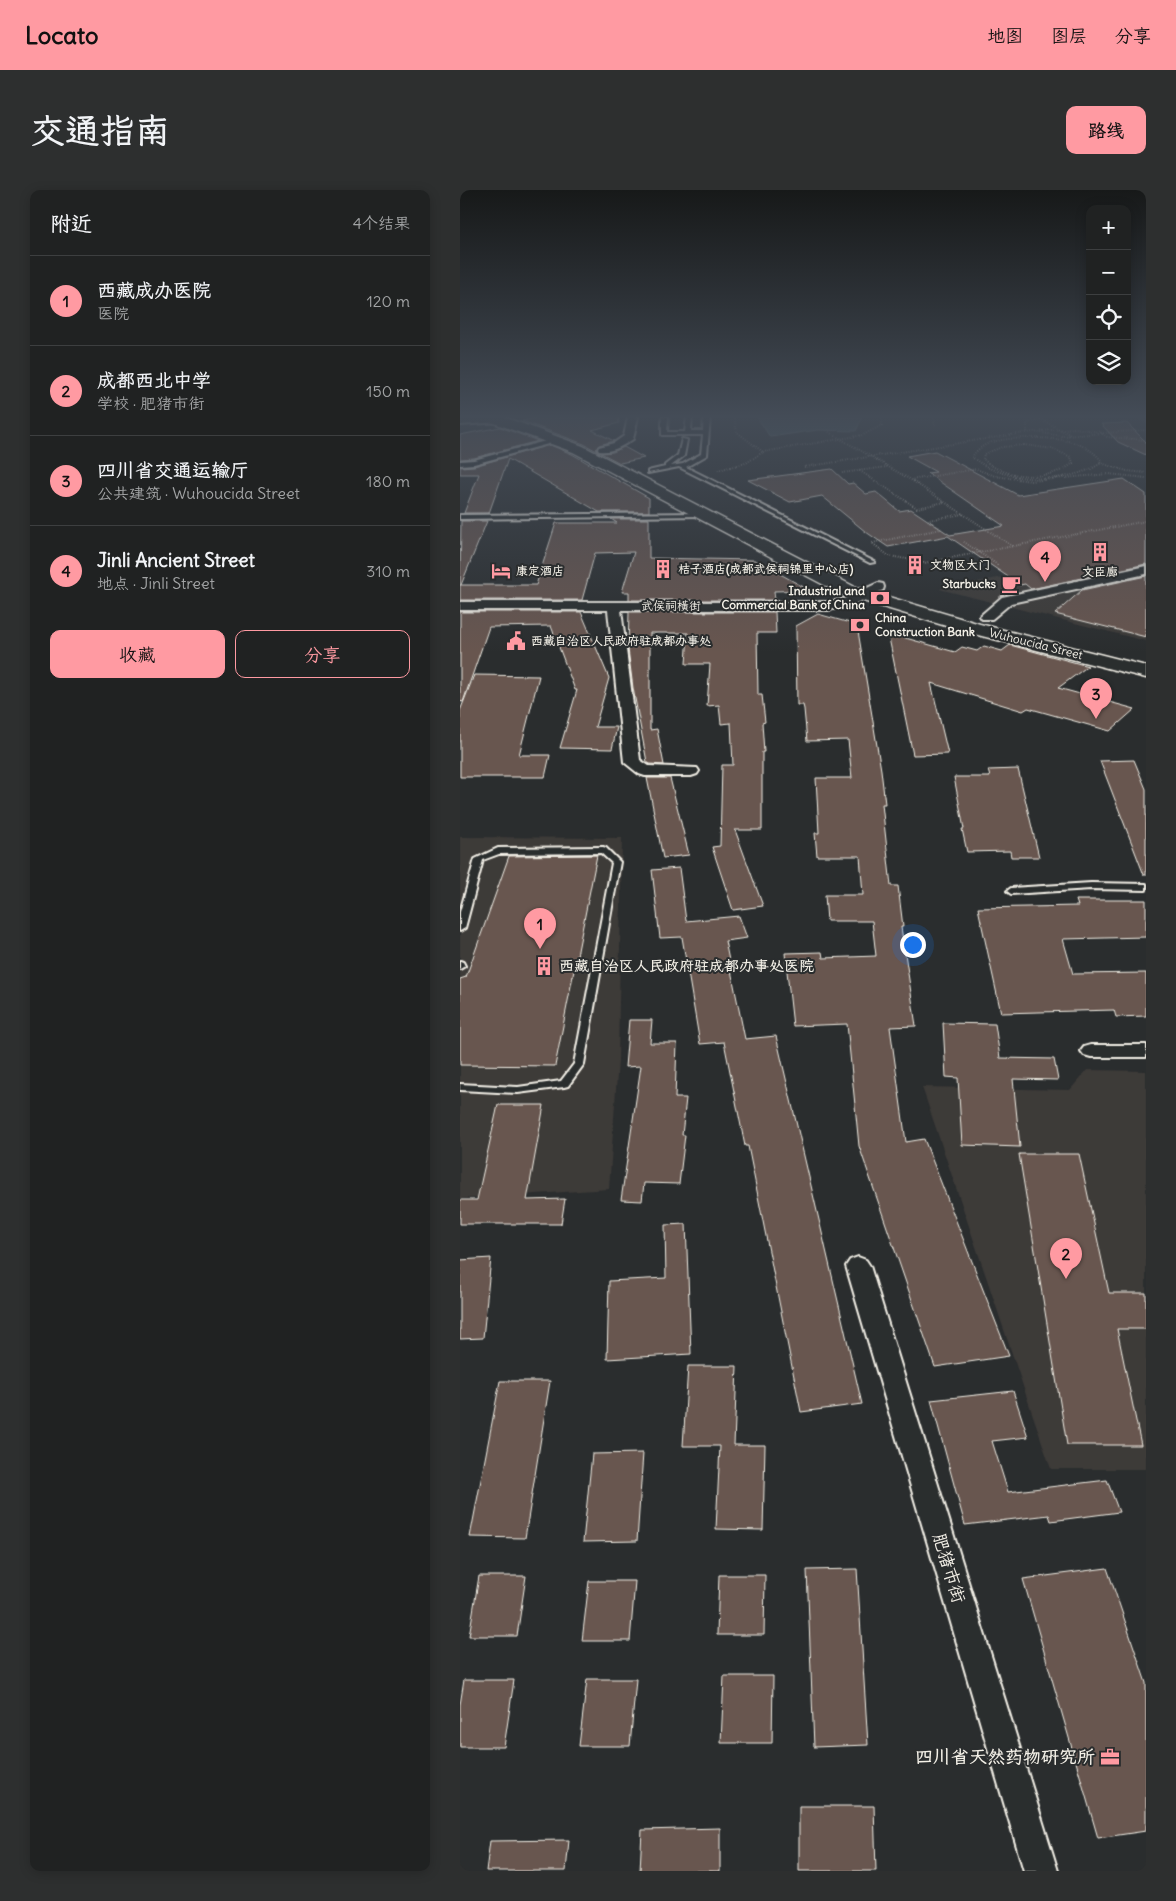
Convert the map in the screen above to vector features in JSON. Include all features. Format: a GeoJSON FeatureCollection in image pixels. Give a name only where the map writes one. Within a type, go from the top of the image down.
{"type":"FeatureCollection","features":[{"type":"Feature","properties":{"kind":"main road","name":"Wuhoucida Street"},"geometry":{"type":"LineString","coordinates":[[669,495],[836,585],[862,596],[973,628],[1146,672]]}},
{"type":"Feature","properties":{"kind":"main road","name":"Wuhoucida Street"},"geometry":{"type":"LineString","coordinates":[[704,495],[853,577],[878,587],[1146,657]]}},
{"type":"Feature","properties":{"kind":"street"},"geometry":{"type":"LineString","coordinates":[[987,616],[1007,600],[1146,570]]}},
{"type":"Feature","properties":{"kind":"street","name":"武侯祠横街"},"geometry":{"type":"LineString","coordinates":[[460,606],[828,606],[845,603],[878,587]]}},
{"type":"Feature","properties":{"kind":"street"},"geometry":{"type":"LineString","coordinates":[[614,606],[632,762],[645,772],[691,772]]}},
{"type":"Feature","properties":{"kind":"street"},"geometry":{"type":"LineString","coordinates":[[1091,1052],[1146,1051]]}},
{"type":"Feature","properties":{"kind":"street","name":"肥猪市街"},"geometry":{"type":"LineString","coordinates":[[858,1266],[1041,1871]]}},
{"type":"Feature","properties":{"kind":"lane"},"geometry":{"type":"LineString","coordinates":[[740,495],[872,562]]}},
{"type":"Feature","properties":{"kind":"lane"},"geometry":{"type":"LineString","coordinates":[[460,517],[704,514]]}},
{"type":"Feature","properties":{"kind":"lane"},"geometry":{"type":"LineString","coordinates":[[460,928],[479,859],[498,851],[603,850],[616,862],[579,1064],[564,1084],[518,1090],[460,1086]]}},
{"type":"Feature","properties":{"kind":"lane"},"geometry":{"type":"LineString","coordinates":[[1011,890],[1091,886],[1146,887]]}},
{"type":"Feature","properties":{"kind":"path"},"geometry":{"type":"LineString","coordinates":[[898,495],[917,508],[945,502]]}},
{"type":"Feature","properties":{"kind":"path"},"geometry":{"type":"LineString","coordinates":[[935,495],[1012,546]]}},
{"type":"Feature","properties":{"kind":"path"},"geometry":{"type":"LineString","coordinates":[[925,563],[918,560],[890,556],[872,543],[941,529],[928,520],[964,514]]}},
{"type":"Feature","properties":{"kind":"path"},"geometry":{"type":"LineString","coordinates":[[908,566],[1146,521]]}},
{"type":"Feature","properties":{"kind":"path"},"geometry":{"type":"LineString","coordinates":[[964,542],[999,566]]}},
{"type":"Feature","properties":{"kind":"shaded area"},"geometry":{"type":"Polygon","coordinates":[[[1146,550],[1146,641],[939,589],[1146,550]]]}},
{"type":"Feature","properties":{"kind":"shaded area"},"geometry":{"type":"Polygon","coordinates":[[[460,837],[622,838],[618,1061],[609,1189],[460,1199],[460,837]]]}},
{"type":"Feature","properties":{"kind":"shaded area"},"geometry":{"type":"Polygon","coordinates":[[[1087,1070],[1146,1071],[1146,1469],[1051,1469],[922,1087],[1070,1090],[1087,1070]]]}},
{"type":"Feature","properties":{"kind":"building"},"geometry":{"type":"Polygon","coordinates":[[[471,495],[495,495],[489,513],[464,513],[471,495]]]}},
{"type":"Feature","properties":{"kind":"building"},"geometry":{"type":"Polygon","coordinates":[[[571,495],[645,495],[649,498],[649,512],[599,512],[571,495]]]}},
{"type":"Feature","properties":{"kind":"building"},"geometry":{"type":"Polygon","coordinates":[[[777,495],[880,495],[899,511],[911,509],[950,535],[1004,526],[960,495],[1146,495],[1146,564],[1031,589],[1025,584],[1020,585],[948,536],[888,547],[866,532],[822,496],[790,502],[777,495]]]}},
{"type":"Feature","properties":{"kind":"building"},"geometry":{"type":"Polygon","coordinates":[[[611,519],[649,519],[649,558],[755,560],[809,590],[774,591],[775,600],[629,600],[629,592],[622,592],[634,552],[595,553],[582,600],[460,600],[460,585],[536,585],[556,523],[617,523],[611,519]]]}},
{"type":"Feature","properties":{"kind":"building"},"geometry":{"type":"Polygon","coordinates":[[[461,521],[487,521],[460,585],[461,521]]]}},
{"type":"Feature","properties":{"kind":"building"},"geometry":{"type":"Polygon","coordinates":[[[1146,576],[1146,637],[1055,614],[1082,590],[1146,576]]]}},
{"type":"Feature","properties":{"kind":"building"},"geometry":{"type":"Polygon","coordinates":[[[460,612],[581,612],[609,678],[595,727],[617,727],[612,749],[560,748],[577,690],[575,690],[551,626],[489,627],[463,702],[460,701],[460,612]]]}},
{"type":"Feature","properties":{"kind":"building"},"geometry":{"type":"Polygon","coordinates":[[[629,612],[775,612],[776,633],[757,633],[758,695],[762,695],[765,722],[762,723],[764,752],[762,752],[762,830],[735,830],[763,906],[733,910],[712,847],[720,846],[722,765],[733,765],[731,723],[721,724],[719,705],[707,706],[710,664],[686,664],[688,633],[650,633],[650,730],[657,729],[664,765],[650,764],[647,762],[633,688],[628,649],[629,612]]]}},
{"type":"Feature","properties":{"kind":"building"},"geometry":{"type":"Polygon","coordinates":[[[818,614],[857,625],[881,770],[885,804],[882,804],[891,886],[898,886],[903,927],[901,927],[916,1026],[890,1027],[906,1142],[924,1139],[1009,1356],[935,1367],[859,1146],[847,1024],[793,1026],[785,953],[822,952],[823,958],[876,956],[872,921],[827,921],[825,895],[863,895],[860,856],[817,856],[815,833],[819,833],[816,778],[852,778],[848,740],[807,741],[803,705],[797,705],[796,626],[818,614]]]}},
{"type":"Feature","properties":{"kind":"building"},"geometry":{"type":"Polygon","coordinates":[[[888,633],[955,652],[962,647],[977,651],[984,646],[1002,651],[1010,645],[1088,666],[1058,688],[1135,709],[1110,731],[1028,708],[1023,711],[931,683],[948,754],[913,755],[888,633]]]}},
{"type":"Feature","properties":{"kind":"building"},"geometry":{"type":"Polygon","coordinates":[[[474,675],[539,676],[519,755],[550,755],[545,777],[460,777],[460,711],[474,675]]]}},
{"type":"Feature","properties":{"kind":"building"},"geometry":{"type":"Polygon","coordinates":[[[1134,760],[1146,789],[1146,875],[1144,875],[1100,761],[1134,760]]]}},
{"type":"Feature","properties":{"kind":"building"},"geometry":{"type":"Polygon","coordinates":[[[1018,769],[1039,857],[1011,857],[1010,851],[967,852],[954,777],[990,777],[988,770],[1018,769]]]}},
{"type":"Feature","properties":{"kind":"building"},"geometry":{"type":"Polygon","coordinates":[[[647,778],[670,778],[689,855],[663,858],[647,778]]]}},
{"type":"Feature","properties":{"kind":"building","name":"西藏自治区人民政府驻成都办事处医院"},"geometry":{"type":"Polygon","coordinates":[[[597,855],[555,1066],[460,1065],[460,979],[466,977],[509,856],[597,855]]]}},
{"type":"Feature","properties":{"kind":"building"},"geometry":{"type":"Polygon","coordinates":[[[679,868],[686,921],[739,916],[747,938],[725,941],[745,1039],[776,1036],[862,1404],[801,1412],[748,1146],[745,1146],[724,1042],[700,1044],[682,937],[660,938],[652,870],[679,868]]]}},
{"type":"Feature","properties":{"kind":"building"},"geometry":{"type":"Polygon","coordinates":[[[1076,900],[1146,900],[1146,937],[1063,939],[1073,974],[1146,973],[1146,1016],[1116,1017],[1114,1010],[1001,1013],[978,908],[1078,906],[1076,900]]]}},
{"type":"Feature","properties":{"kind":"building"},"geometry":{"type":"Polygon","coordinates":[[[629,1020],[652,1020],[650,1043],[677,1043],[675,1098],[686,1098],[682,1135],[685,1135],[679,1184],[644,1183],[642,1201],[621,1200],[641,1066],[625,1067],[629,1020]]]}},
{"type":"Feature","properties":{"kind":"building"},"geometry":{"type":"Polygon","coordinates":[[[943,1023],[995,1024],[1000,1058],[1054,1059],[1058,1080],[1013,1079],[1020,1147],[962,1145],[958,1078],[946,1077],[943,1023]]]}},
{"type":"Feature","properties":{"kind":"building"},"geometry":{"type":"Polygon","coordinates":[[[498,1105],[544,1105],[527,1200],[565,1199],[561,1224],[460,1224],[460,1200],[477,1200],[498,1105]]]}},
{"type":"Feature","properties":{"kind":"building"},"geometry":{"type":"Polygon","coordinates":[[[1019,1154],[1079,1154],[1109,1293],[1146,1293],[1146,1329],[1117,1329],[1141,1445],[1067,1445],[1019,1154]]]}},
{"type":"Feature","properties":{"kind":"building"},"geometry":{"type":"Polygon","coordinates":[[[686,1224],[691,1354],[607,1359],[609,1281],[666,1278],[665,1225],[686,1224]]]}},
{"type":"Feature","properties":{"kind":"building"},"geometry":{"type":"Polygon","coordinates":[[[491,1258],[483,1338],[460,1339],[460,1260],[491,1258]]]}},
{"type":"Feature","properties":{"kind":"building"},"geometry":{"type":"Polygon","coordinates":[[[688,1366],[737,1366],[734,1445],[765,1445],[763,1530],[716,1529],[720,1446],[683,1446],[688,1366]]]}},
{"type":"Feature","properties":{"kind":"building"},"geometry":{"type":"Polygon","coordinates":[[[500,1381],[550,1381],[525,1538],[470,1537],[500,1381]]]}},
{"type":"Feature","properties":{"kind":"building"},"geometry":{"type":"Polygon","coordinates":[[[1013,1391],[1028,1437],[992,1441],[1008,1492],[1107,1480],[1119,1512],[1051,1521],[1049,1515],[965,1525],[931,1400],[1013,1391]]]}},
{"type":"Feature","properties":{"kind":"building"},"geometry":{"type":"Polygon","coordinates":[[[643,1453],[637,1541],[583,1542],[592,1454],[643,1453]]]}},
{"type":"Feature","properties":{"kind":"building","name":"四川省天然药物研究所"},"geometry":{"type":"Polygon","coordinates":[[[1107,1568],[1146,1683],[1146,1831],[1098,1838],[1023,1579],[1107,1568]]]}},
{"type":"Feature","properties":{"kind":"building"},"geometry":{"type":"Polygon","coordinates":[[[857,1569],[868,1745],[814,1747],[807,1570],[857,1569]]]}},
{"type":"Feature","properties":{"kind":"building"},"geometry":{"type":"Polygon","coordinates":[[[719,1575],[765,1575],[764,1635],[717,1635],[719,1575]]]}},
{"type":"Feature","properties":{"kind":"building"},"geometry":{"type":"Polygon","coordinates":[[[479,1576],[526,1576],[517,1636],[469,1636],[479,1576]]]}},
{"type":"Feature","properties":{"kind":"building"},"geometry":{"type":"Polygon","coordinates":[[[589,1581],[635,1581],[630,1641],[582,1641],[589,1581]]]}},
{"type":"Feature","properties":{"kind":"building"},"geometry":{"type":"Polygon","coordinates":[[[724,1676],[773,1676],[772,1743],[721,1743],[724,1676]]]}},
{"type":"Feature","properties":{"kind":"building"},"geometry":{"type":"Polygon","coordinates":[[[587,1679],[636,1679],[630,1746],[579,1746],[587,1679]]]}},
{"type":"Feature","properties":{"kind":"building"},"geometry":{"type":"Polygon","coordinates":[[[464,1680],[514,1680],[504,1747],[460,1747],[460,1705],[464,1680]]]}},
{"type":"Feature","properties":{"kind":"building"},"geometry":{"type":"Polygon","coordinates":[[[799,1806],[874,1806],[876,1871],[799,1871],[799,1806]]]}},
{"type":"Feature","properties":{"kind":"building"},"geometry":{"type":"Polygon","coordinates":[[[720,1828],[720,1871],[640,1871],[642,1830],[720,1828]]]}},
{"type":"Feature","properties":{"kind":"building"},"geometry":{"type":"Polygon","coordinates":[[[569,1840],[566,1871],[486,1871],[490,1841],[569,1840]]]}},
{"type":"Feature","properties":{"kind":"place","name":"文臣廊"},"geometry":{"type":"Point","coordinates":[1100,552]}},
{"type":"Feature","properties":{"kind":"place","name":"文物区大门"},"geometry":{"type":"Point","coordinates":[915,565]}},
{"type":"Feature","properties":{"kind":"place","name":"桔子酒店(成都武侯祠锦里中心店)"},"geometry":{"type":"Point","coordinates":[663,569]}},
{"type":"Feature","properties":{"kind":"place","name":"康定酒店"},"geometry":{"type":"Point","coordinates":[501,571]}},
{"type":"Feature","properties":{"kind":"place","name":"Jinli Ancient Street"},"geometry":{"type":"Point","coordinates":[1045,582]}},
{"type":"Feature","properties":{"kind":"place","name":"Starbucks"},"geometry":{"type":"Point","coordinates":[1011,584]}},
{"type":"Feature","properties":{"kind":"place","name":"Industrial and Commercial Bank of China"},"geometry":{"type":"Point","coordinates":[880,598]}},
{"type":"Feature","properties":{"kind":"place","name":"China Construction Bank"},"geometry":{"type":"Point","coordinates":[860,625]}},
{"type":"Feature","properties":{"kind":"place","name":"西藏自治区人民政府驻成都办事处"},"geometry":{"type":"Point","coordinates":[516,641]}},
{"type":"Feature","properties":{"kind":"place","name":"四川省交通运输厅"},"geometry":{"type":"Point","coordinates":[1096,719]}},
{"type":"Feature","properties":{"kind":"place","name":"西藏成办医院"},"geometry":{"type":"Point","coordinates":[540,949]}},
{"type":"Feature","properties":{"kind":"place","name":"西藏自治区人民政府驻成都办事处医院"},"geometry":{"type":"Point","coordinates":[544,966]}},
{"type":"Feature","properties":{"kind":"place","name":"成都西北中学"},"geometry":{"type":"Point","coordinates":[1066,1279]}},
{"type":"Feature","properties":{"kind":"place","name":"四川省天然药物研究所"},"geometry":{"type":"Point","coordinates":[1110,1757]}}]}
